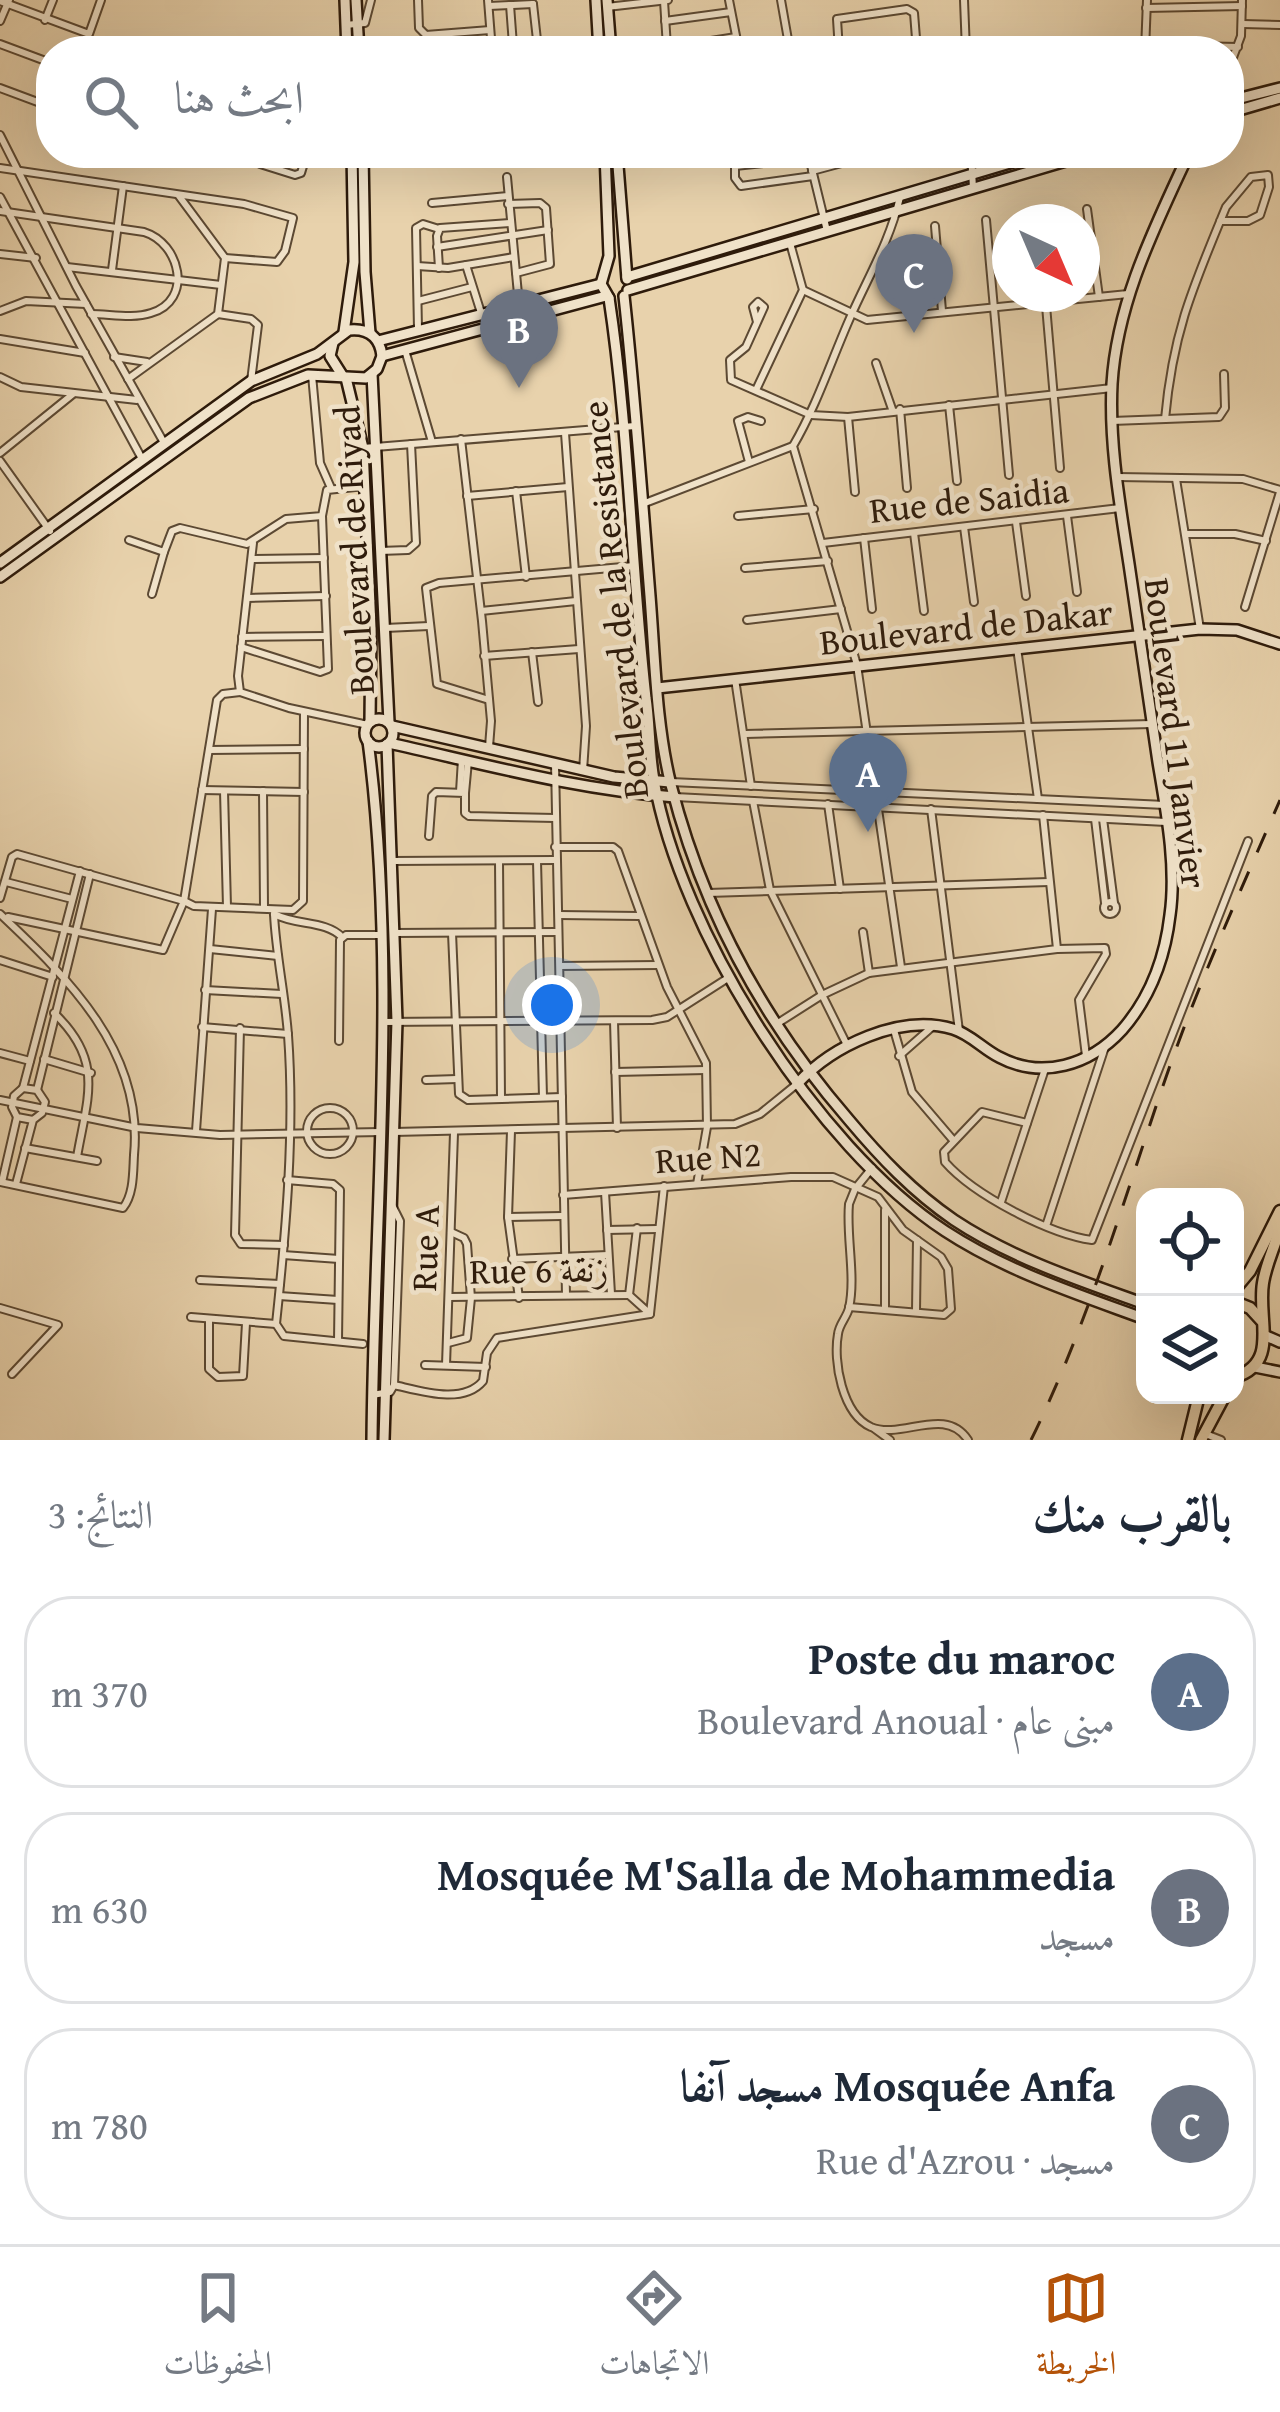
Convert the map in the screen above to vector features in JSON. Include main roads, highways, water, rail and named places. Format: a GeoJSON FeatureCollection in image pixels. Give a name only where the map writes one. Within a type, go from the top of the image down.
{"type":"FeatureCollection","features":[{"type":"Feature","properties":{"kind":"main road"},"geometry":{"type":"LineString","coordinates":[[345,0],[355,36]]}},
{"type":"Feature","properties":{"kind":"main road"},"geometry":{"type":"LineString","coordinates":[[350,36],[356,0]]}},
{"type":"Feature","properties":{"kind":"main road"},"geometry":{"type":"LineString","coordinates":[[600,36],[602,4]]}},
{"type":"Feature","properties":{"kind":"main road"},"geometry":{"type":"LineString","coordinates":[[602,4],[608,36]]}},
{"type":"Feature","properties":{"kind":"main road"},"geometry":{"type":"LineString","coordinates":[[1244,97],[1280,88]]}},
{"type":"Feature","properties":{"kind":"main road"},"geometry":{"type":"LineString","coordinates":[[1244,108],[1280,98]]}},
{"type":"Feature","properties":{"kind":"main road"},"geometry":{"type":"LineString","coordinates":[[344,332],[354,262],[352,168]]}},
{"type":"Feature","properties":{"kind":"main road"},"geometry":{"type":"LineString","coordinates":[[363,168],[365,272],[374,337],[382,356]]}},
{"type":"Feature","properties":{"kind":"main road"},"geometry":{"type":"LineString","coordinates":[[602,280],[609,256],[606,168]]}},
{"type":"Feature","properties":{"kind":"main road"},"geometry":{"type":"LineString","coordinates":[[618,168],[626,276]]}},
{"type":"Feature","properties":{"kind":"main road"},"geometry":{"type":"LineString","coordinates":[[72,517],[163,441],[250,381],[297,364],[344,332],[355,329],[374,337],[418,333],[602,280],[616,271],[626,276],[992,168]]}},
{"type":"Feature","properties":{"kind":"main road"},"geometry":{"type":"LineString","coordinates":[[0,563],[249,398],[313,375],[359,380],[372,374],[382,356],[626,293],[1042,168]]}},
{"type":"Feature","properties":{"kind":"main road","name":"Boulevard 11 Janvier"},"geometry":{"type":"LineString","coordinates":[[808,1072],[847,1045],[894,1030],[933,1026],[959,1031],[1004,1060],[1045,1069],[1087,1058],[1105,1046],[1139,1008],[1156,975],[1171,911],[1165,805],[1116,477],[1112,388],[1128,294],[1183,168]]}},
{"type":"Feature","properties":{"kind":"main road","name":"Boulevard de la Resistance"},"geometry":{"type":"LineString","coordinates":[[626,276],[657,688],[670,782],[733,952],[808,1072],[884,1160],[953,1219],[1026,1258],[1136,1301]]}},
{"type":"Feature","properties":{"kind":"main road","name":"Boulevard de la Resistance"},"geometry":{"type":"LineString","coordinates":[[602,280],[622,428],[654,780],[686,887],[728,978],[796,1084],[920,1213],[971,1247],[1136,1315]]}},
{"type":"Feature","properties":{"kind":"main road"},"geometry":{"type":"LineString","coordinates":[[334,343],[330,356],[344,377]]}},
{"type":"Feature","properties":{"kind":"main road","name":"Boulevard de Riyad"},"geometry":{"type":"LineString","coordinates":[[369,724],[371,628],[364,486],[372,374]]}},
{"type":"Feature","properties":{"kind":"main road","name":"Boulevard de Riyad"},"geometry":{"type":"LineString","coordinates":[[344,377],[369,447],[390,724]]}},
{"type":"Feature","properties":{"kind":"main road"},"geometry":{"type":"LineString","coordinates":[[0,577],[51,532]]}},
{"type":"Feature","properties":{"kind":"main road","name":"Boulevard de Dakar"},"geometry":{"type":"LineString","coordinates":[[657,688],[1200,629],[1237,630],[1280,644]]}},
{"type":"Feature","properties":{"kind":"main road"},"geometry":{"type":"LineString","coordinates":[[384,1440],[378,1395],[383,1022],[369,724],[381,719],[583,771],[670,782]]}},
{"type":"Feature","properties":{"kind":"main road"},"geometry":{"type":"LineString","coordinates":[[372,1440],[394,1296],[396,1245],[390,724]]}},
{"type":"Feature","properties":{"kind":"main road"},"geometry":{"type":"LineString","coordinates":[[368,741],[620,794],[675,796]]}},
{"type":"Feature","properties":{"kind":"main road"},"geometry":{"type":"LineString","coordinates":[[796,1084],[808,1072]]}},
{"type":"Feature","properties":{"kind":"main road"},"geometry":{"type":"LineString","coordinates":[[1244,1278],[1280,1210]]}},
{"type":"Feature","properties":{"kind":"main road"},"geometry":{"type":"LineString","coordinates":[[1244,1374],[1266,1348],[1262,1288],[1280,1226]]}},
{"type":"Feature","properties":{"kind":"main road"},"geometry":{"type":"LineString","coordinates":[[1244,1306],[1280,1342]]}},
{"type":"Feature","properties":{"kind":"main road"},"geometry":{"type":"LineString","coordinates":[[1244,1376],[1280,1372]]}},
{"type":"Feature","properties":{"kind":"main road"},"geometry":{"type":"LineString","coordinates":[[1188,1440],[1197,1404]]}},
{"type":"Feature","properties":{"kind":"main road"},"geometry":{"type":"LineString","coordinates":[[1202,1437],[1220,1404]]}},
{"type":"Feature","properties":{"kind":"railway"},"geometry":{"type":"LineString","coordinates":[[1031,1440],[1087,1307],[1191,1009],[1280,800]]}},
{"type":"Feature","properties":{"kind":"place","name":"Mosquée Anfa مسجد آنفا"},"geometry":{"type":"Point","coordinates":[914,333]}},
{"type":"Feature","properties":{"kind":"place","name":"Mosquée M'Salla de Mohammedia"},"geometry":{"type":"Point","coordinates":[519,388]}},
{"type":"Feature","properties":{"kind":"place","name":"Poste du maroc"},"geometry":{"type":"Point","coordinates":[868,832]}}]}
